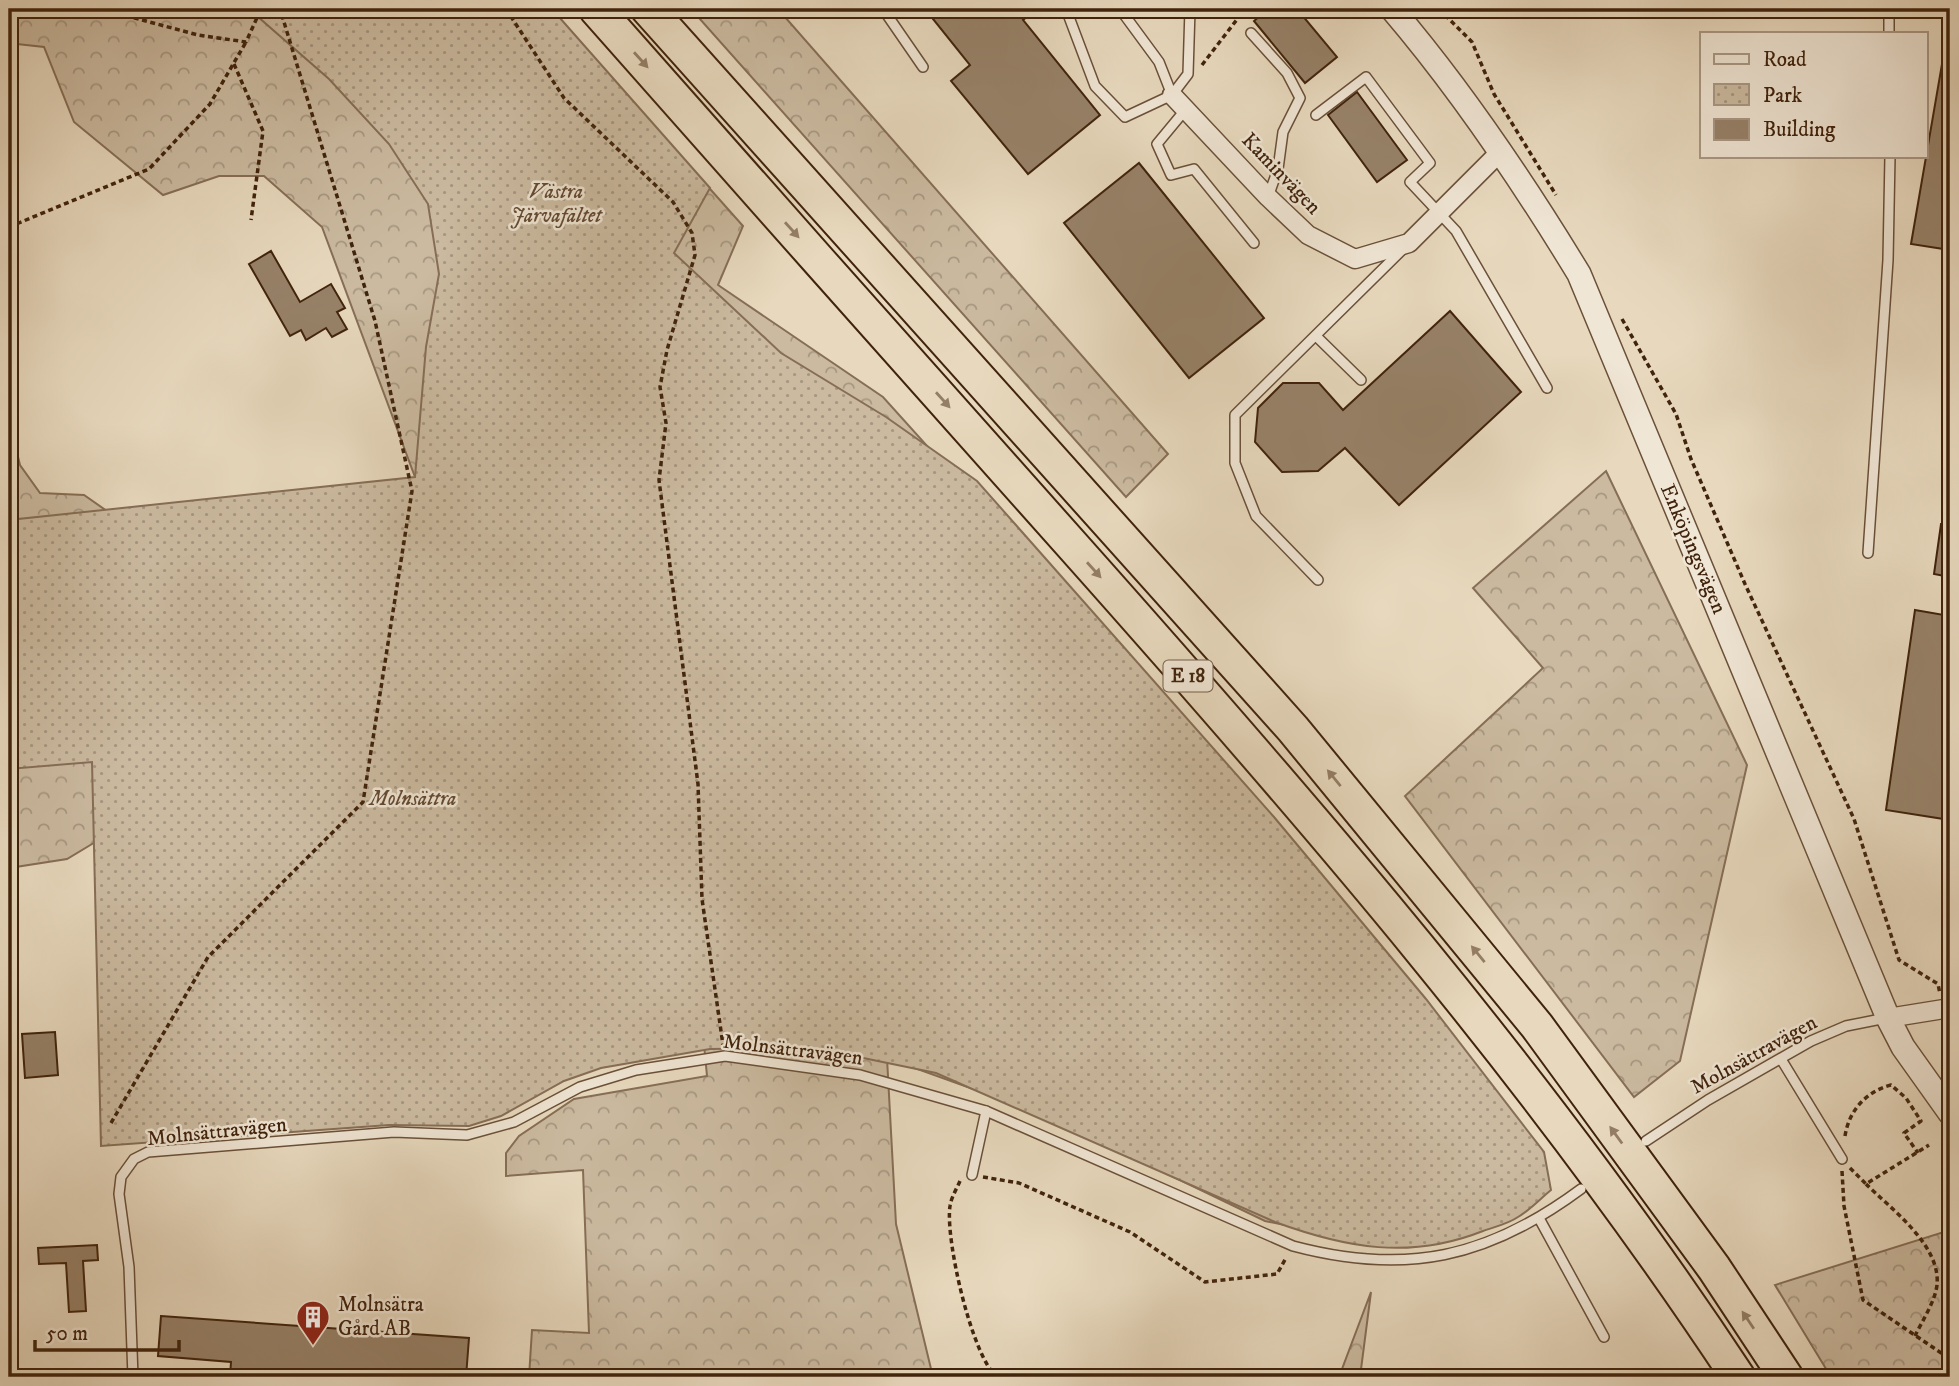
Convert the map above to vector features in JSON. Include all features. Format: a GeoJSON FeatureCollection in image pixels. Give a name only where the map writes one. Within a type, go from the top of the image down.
{"type":"FeatureCollection","features":[{"type":"Feature","properties":{"kind":"highway","name":"E 18"},"geometry":{"type":"LineString","coordinates":[[596,9],[1253,748],[1503,1050],[1679,1288],[1738,1377]]}},
{"type":"Feature","properties":{"kind":"highway","name":"E 18"},"geometry":{"type":"LineString","coordinates":[[649,9],[1302,740],[1537,1026],[1714,1268],[1786,1377]]}},
{"type":"Feature","properties":{"kind":"street","name":"Enköpingsvägen"},"geometry":{"type":"LineString","coordinates":[[1392,9],[1436,60],[1532,197],[1579,274],[1888,1018],[1903,1047],[1950,1113]]}},
{"type":"Feature","properties":{"kind":"street","name":"Kaminvägen"},"geometry":{"type":"LineString","coordinates":[[1172,95],[1268,197],[1308,235],[1355,259],[1409,243],[1500,152]]}},
{"type":"Feature","properties":{"kind":"street"},"geometry":{"type":"LineString","coordinates":[[1888,1018],[1946,1009]]}},
{"type":"Feature","properties":{"kind":"lane"},"geometry":{"type":"LineString","coordinates":[[883,9],[923,67]]}},
{"type":"Feature","properties":{"kind":"lane"},"geometry":{"type":"LineString","coordinates":[[1066,9],[1095,86],[1125,117],[1172,95],[1188,74],[1190,9]]}},
{"type":"Feature","properties":{"kind":"lane"},"geometry":{"type":"LineString","coordinates":[[1120,9],[1159,62],[1172,95]]}},
{"type":"Feature","properties":{"kind":"lane"},"geometry":{"type":"LineString","coordinates":[[1889,9],[1889,32]]}},
{"type":"Feature","properties":{"kind":"lane"},"geometry":{"type":"LineString","coordinates":[[1251,33],[1287,74],[1300,98],[1283,132],[1278,169],[1268,197]]}},
{"type":"Feature","properties":{"kind":"lane"},"geometry":{"type":"LineString","coordinates":[[1316,115],[1366,77],[1430,163],[1410,182],[1437,215],[1456,231],[1548,388]]}},
{"type":"Feature","properties":{"kind":"lane"},"geometry":{"type":"LineString","coordinates":[[1186,109],[1157,144],[1171,175],[1194,169],[1254,243]]}},
{"type":"Feature","properties":{"kind":"lane"},"geometry":{"type":"LineString","coordinates":[[1868,553],[1888,260],[1890,158]]}},
{"type":"Feature","properties":{"kind":"lane"},"geometry":{"type":"LineString","coordinates":[[1318,580],[1256,516],[1235,463],[1235,415],[1409,243]]}},
{"type":"Feature","properties":{"kind":"lane"},"geometry":{"type":"LineString","coordinates":[[1316,336],[1361,380]]}},
{"type":"Feature","properties":{"kind":"lane","name":"Molnsättravägen"},"geometry":{"type":"LineString","coordinates":[[1646,1141],[1708,1100],[1811,1041],[1846,1026],[1888,1018]]}},
{"type":"Feature","properties":{"kind":"lane","name":"Molnsättravägen"},"geometry":{"type":"LineString","coordinates":[[133,1377],[129,1266],[119,1194],[121,1177],[134,1159],[148,1152],[394,1132],[467,1135],[514,1122],[580,1087],[636,1070],[724,1056],[860,1075],[986,1111],[1293,1246],[1338,1258],[1409,1260],[1471,1250],[1540,1220],[1581,1189]]}},
{"type":"Feature","properties":{"kind":"lane"},"geometry":{"type":"LineString","coordinates":[[1781,1059],[1842,1159]]}},
{"type":"Feature","properties":{"kind":"lane"},"geometry":{"type":"LineString","coordinates":[[972,1175],[986,1111]]}},
{"type":"Feature","properties":{"kind":"lane"},"geometry":{"type":"LineString","coordinates":[[1540,1220],[1604,1337]]}},
{"type":"Feature","properties":{"kind":"path"},"geometry":{"type":"LineString","coordinates":[[102,9],[198,35],[246,42]]}},
{"type":"Feature","properties":{"kind":"path"},"geometry":{"type":"LineString","coordinates":[[9,227],[149,169],[210,104],[246,42],[261,9]]}},
{"type":"Feature","properties":{"kind":"path"},"geometry":{"type":"LineString","coordinates":[[111,1122],[208,957],[363,802],[412,491],[375,321],[280,9]]}},
{"type":"Feature","properties":{"kind":"path"},"geometry":{"type":"LineString","coordinates":[[506,9],[564,97],[673,202],[692,233],[695,255],[667,350],[660,387],[666,423],[659,480],[698,783],[702,900],[724,1056]]}},
{"type":"Feature","properties":{"kind":"path"},"geometry":{"type":"LineString","coordinates":[[1200,68],[1245,9]]}},
{"type":"Feature","properties":{"kind":"path"},"geometry":{"type":"LineString","coordinates":[[1439,9],[1472,41],[1494,94],[1557,197]]}},
{"type":"Feature","properties":{"kind":"path"},"geometry":{"type":"LineString","coordinates":[[234,64],[263,131],[251,220]]}},
{"type":"Feature","properties":{"kind":"path"},"geometry":{"type":"LineString","coordinates":[[1620,315],[1676,414],[1691,459],[1745,584],[1854,819],[1899,960],[1938,984],[1946,1009],[1950,1065]]}},
{"type":"Feature","properties":{"kind":"path"},"geometry":{"type":"LineString","coordinates":[[1918,1153],[1905,1133],[1921,1121],[1906,1097],[1891,1084],[1873,1089],[1847,1120],[1842,1159],[1844,1206],[1863,1300],[1950,1359]]}},
{"type":"Feature","properties":{"kind":"path"},"geometry":{"type":"LineString","coordinates":[[1866,1184],[1929,1145]]}},
{"type":"Feature","properties":{"kind":"path"},"geometry":{"type":"LineString","coordinates":[[1842,1159],[1913,1231],[1932,1258],[1937,1284],[1915,1336]]}},
{"type":"Feature","properties":{"kind":"path"},"geometry":{"type":"LineString","coordinates":[[997,1377],[980,1350],[962,1298],[950,1206],[961,1179],[972,1175],[1019,1183],[1130,1232],[1205,1282],[1277,1274],[1293,1246]]}},
{"type":"Feature","properties":{"kind":"green space","name":"Västra Järvafältet"},"geometry":{"type":"Polygon","coordinates":[[[9,9],[550,9],[743,226],[718,285],[883,397],[1354,920],[1365,1241],[1265,1221],[1045,1115],[887,1058],[896,1224],[933,1377],[529,1377],[532,1330],[589,1333],[583,1170],[506,1176],[506,1153],[519,1136],[574,1099],[707,1076],[658,561],[415,477],[322,227],[264,176],[219,176],[163,195],[74,122],[44,47],[17,44],[9,47],[9,9]]]}},
{"type":"Feature","properties":{"kind":"green space","name":"Molnsättra"},"geometry":{"type":"Polygon","coordinates":[[[249,9],[552,9],[710,188],[674,253],[781,353],[886,417],[977,481],[1274,817],[1426,999],[1544,1152],[1551,1190],[1514,1219],[1456,1240],[1404,1248],[1353,1244],[1275,1222],[936,1073],[839,1053],[796,1048],[710,1049],[601,1068],[564,1081],[501,1116],[469,1126],[389,1125],[101,1146],[92,762],[9,769],[9,520],[415,477],[426,347],[439,274],[428,204],[389,144],[329,79],[249,9]]]}},
{"type":"Feature","properties":{"kind":"green space"},"geometry":{"type":"Polygon","coordinates":[[[691,9],[778,9],[1168,454],[1126,497],[691,9]]]}},
{"type":"Feature","properties":{"kind":"green space"},"geometry":{"type":"Polygon","coordinates":[[[9,420],[20,465],[40,493],[84,495],[137,532],[107,835],[67,859],[9,868],[9,420]]]}},
{"type":"Feature","properties":{"kind":"green space"},"geometry":{"type":"Polygon","coordinates":[[[1606,471],[1747,765],[1680,1061],[1634,1097],[1405,796],[1543,668],[1473,588],[1606,471]]]}},
{"type":"Feature","properties":{"kind":"green space"},"geometry":{"type":"Polygon","coordinates":[[[1950,1230],[1950,1377],[1831,1377],[1775,1285],[1950,1230]]]}},
{"type":"Feature","properties":{"kind":"green space"},"geometry":{"type":"Polygon","coordinates":[[[1371,1292],[1360,1377],[1339,1377],[1371,1292]]]}},
{"type":"Feature","properties":{"kind":"building"},"geometry":{"type":"Polygon","coordinates":[[[925,9],[1037,9],[1023,20],[1100,115],[1028,174],[951,81],[970,65],[925,9]]]}},
{"type":"Feature","properties":{"kind":"building"},"geometry":{"type":"Polygon","coordinates":[[[1268,9],[1297,9],[1337,57],[1305,83],[1254,21],[1268,9]]]}},
{"type":"Feature","properties":{"kind":"building"},"geometry":{"type":"Polygon","coordinates":[[[1942,64],[1950,65],[1950,250],[1911,244],[1942,64]]]}},
{"type":"Feature","properties":{"kind":"building"},"geometry":{"type":"Polygon","coordinates":[[[1357,92],[1407,160],[1377,182],[1328,115],[1357,92]]]}},
{"type":"Feature","properties":{"kind":"building"},"geometry":{"type":"Polygon","coordinates":[[[1139,163],[1264,318],[1189,378],[1064,223],[1139,163]]]}},
{"type":"Feature","properties":{"kind":"building"},"geometry":{"type":"Polygon","coordinates":[[[271,251],[300,302],[331,284],[345,308],[337,312],[347,329],[332,337],[326,328],[306,340],[301,330],[290,336],[249,264],[271,251]]]}},
{"type":"Feature","properties":{"kind":"building"},"geometry":{"type":"Polygon","coordinates":[[[1450,311],[1521,392],[1399,505],[1345,448],[1318,471],[1282,472],[1255,442],[1258,408],[1283,383],[1319,383],[1343,410],[1450,311]]]}},
{"type":"Feature","properties":{"kind":"building"},"geometry":{"type":"Polygon","coordinates":[[[1941,524],[1950,525],[1950,577],[1934,574],[1941,524]]]}},
{"type":"Feature","properties":{"kind":"building"},"geometry":{"type":"Polygon","coordinates":[[[1915,610],[1950,616],[1950,820],[1886,810],[1915,610]]]}},
{"type":"Feature","properties":{"kind":"building"},"geometry":{"type":"Polygon","coordinates":[[[55,1032],[58,1075],[25,1078],[22,1034],[55,1032]]]}},
{"type":"Feature","properties":{"kind":"building"},"geometry":{"type":"Polygon","coordinates":[[[97,1245],[98,1260],[83,1261],[86,1311],[69,1312],[66,1263],[39,1264],[38,1248],[97,1245]]]}},
{"type":"Feature","properties":{"kind":"building","name":"Molnsätra Gård AB"},"geometry":{"type":"Polygon","coordinates":[[[161,1316],[469,1338],[466,1377],[326,1370],[326,1377],[230,1377],[231,1362],[158,1356],[161,1316]]]}},
{"type":"Feature","properties":{"kind":"place","name":"Molnsätra Gård AB"},"geometry":{"type":"Point","coordinates":[313,1347]}}]}
